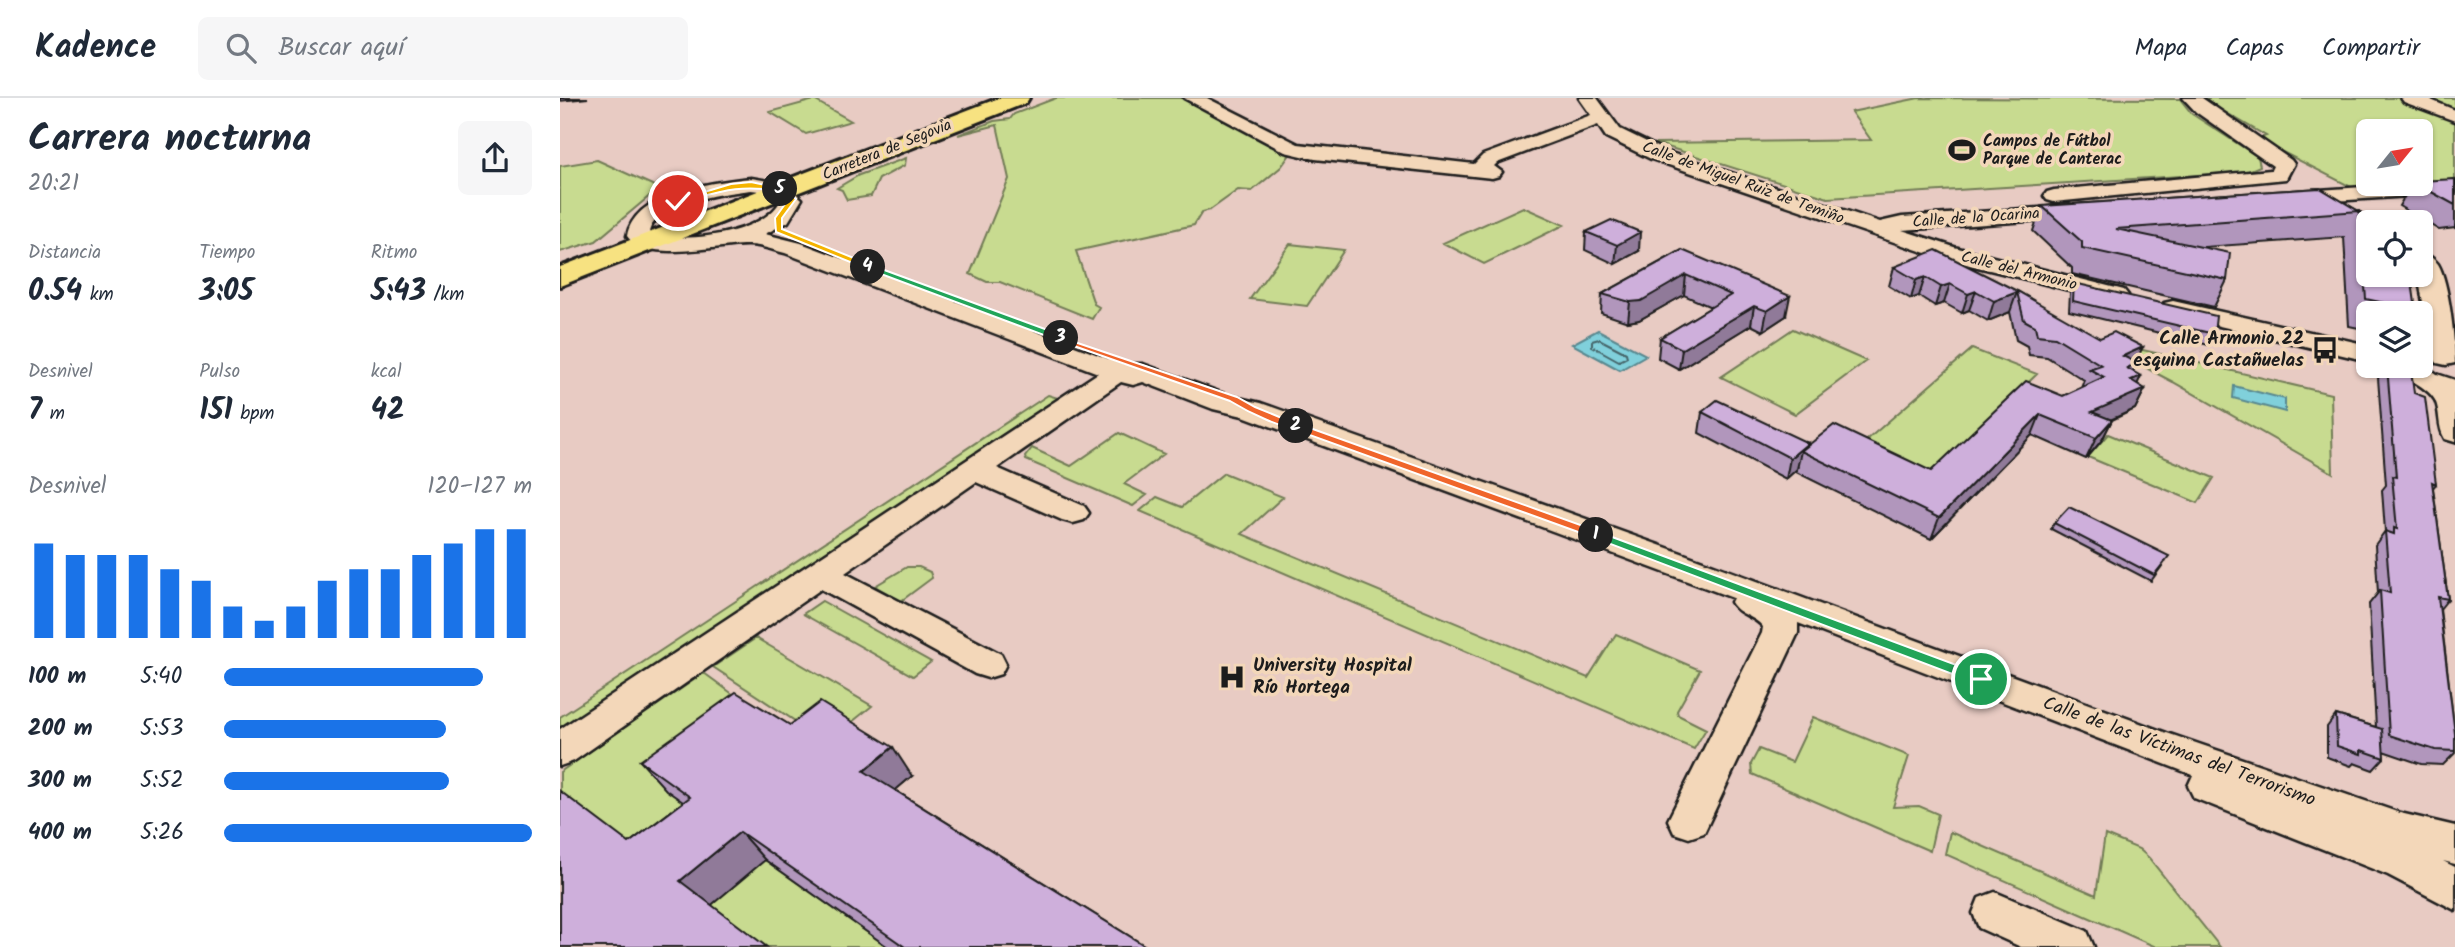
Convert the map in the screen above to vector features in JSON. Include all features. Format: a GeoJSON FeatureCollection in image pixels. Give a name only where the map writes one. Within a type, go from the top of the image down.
{"type":"FeatureCollection","features":[{"type":"Feature","properties":{"kind":"main road","name":"Carretera de Segovia"},"geometry":{"type":"LineString","coordinates":[[778,188],[833,161],[994,98]]}},
{"type":"Feature","properties":{"kind":"main road","name":"Carretera de Segovia"},"geometry":{"type":"LineString","coordinates":[[560,277],[644,240],[1018,98]]}},
{"type":"Feature","properties":{"kind":"main road"},"geometry":{"type":"LineString","coordinates":[[731,186],[833,161]]}},
{"type":"Feature","properties":{"kind":"main road","name":"Carretera de Segovia"},"geometry":{"type":"LineString","coordinates":[[560,264],[644,240]]}},
{"type":"Feature","properties":{"kind":"main road"},"geometry":{"type":"LineString","coordinates":[[590,266],[693,244]]}},
{"type":"Feature","properties":{"kind":"street"},"geometry":{"type":"LineString","coordinates":[[1193,98],[1292,148],[1314,153],[1486,170],[1490,159],[1601,118]]}},
{"type":"Feature","properties":{"kind":"street","name":"Calle de Miguel Ruiz de Temiño"},"geometry":{"type":"LineString","coordinates":[[1588,98],[1613,133],[1658,155],[1864,227]]}},
{"type":"Feature","properties":{"kind":"street"},"geometry":{"type":"LineString","coordinates":[[1864,227],[1876,212],[2279,175],[2284,164],[2202,108],[2192,98]]}},
{"type":"Feature","properties":{"kind":"street"},"geometry":{"type":"LineString","coordinates":[[2410,98],[2455,116]]}},
{"type":"Feature","properties":{"kind":"street"},"geometry":{"type":"LineString","coordinates":[[731,186],[778,188],[792,199],[779,218],[726,238],[693,244],[644,240],[640,225],[656,211],[698,194],[731,186]]}},
{"type":"Feature","properties":{"kind":"street"},"geometry":{"type":"LineString","coordinates":[[2273,198],[2455,187]]}},
{"type":"Feature","properties":{"kind":"street"},"geometry":{"type":"LineString","coordinates":[[2329,195],[2356,213]]}},
{"type":"Feature","properties":{"kind":"street","name":"Calle de la Ocarina"},"geometry":{"type":"LineString","coordinates":[[1864,227],[2191,204]]}},
{"type":"Feature","properties":{"kind":"street","name":"Calle de las Víctimas del Terrorismo"},"geometry":{"type":"LineString","coordinates":[[779,218],[778,230],[785,235],[1087,348],[1114,361],[1118,372]]}},
{"type":"Feature","properties":{"kind":"street","name":"Calle del Armonio"},"geometry":{"type":"LineString","coordinates":[[1864,227],[1946,252],[2356,350]]}},
{"type":"Feature","properties":{"kind":"street","name":"Calle de las Víctimas del Terrorismo"},"geometry":{"type":"LineString","coordinates":[[726,238],[753,237],[793,248],[1892,667],[2274,806],[2402,848],[2455,878]]}},
{"type":"Feature","properties":{"kind":"street"},"geometry":{"type":"LineString","coordinates":[[2433,268],[2455,275]]}},
{"type":"Feature","properties":{"kind":"street"},"geometry":{"type":"LineString","coordinates":[[2429,287],[2440,357]]}},
{"type":"Feature","properties":{"kind":"street","name":"Calle de las Víctimas del Terrorismo"},"geometry":{"type":"LineString","coordinates":[[1087,348],[1106,352],[1234,399],[1251,409]]}},
{"type":"Feature","properties":{"kind":"street","name":"Calle de las Víctimas del Terrorismo"},"geometry":{"type":"LineString","coordinates":[[1118,372],[1141,371],[1223,403],[1251,409],[1592,533],[2154,745],[2400,831],[2455,845]]}},
{"type":"Feature","properties":{"kind":"street"},"geometry":{"type":"LineString","coordinates":[[560,750],[1118,372]]}},
{"type":"Feature","properties":{"kind":"street"},"geometry":{"type":"LineString","coordinates":[[2424,378],[2448,392],[2455,433]]}},
{"type":"Feature","properties":{"kind":"street"},"geometry":{"type":"LineString","coordinates":[[974,469],[1073,513]]}},
{"type":"Feature","properties":{"kind":"street","name":"Calle de las Víctimas del Terrorismo"},"geometry":{"type":"LineString","coordinates":[[1592,533],[1602,544],[1622,554],[1766,610],[1781,625]]}},
{"type":"Feature","properties":{"kind":"street"},"geometry":{"type":"LineString","coordinates":[[818,573],[988,664]]}},
{"type":"Feature","properties":{"kind":"street"},"geometry":{"type":"LineString","coordinates":[[1689,820],[1781,625]]}},
{"type":"Feature","properties":{"kind":"street","name":"Calle de las Víctimas del Terrorismo"},"geometry":{"type":"LineString","coordinates":[[2274,806],[2413,866],[2455,890]]}},
{"type":"Feature","properties":{"kind":"street"},"geometry":{"type":"LineString","coordinates":[[1995,913],[2071,947]]}},
{"type":"Feature","properties":{"kind":"green space"},"geometry":{"type":"Polygon","coordinates":[[[1056,98],[1190,98],[1291,153],[1281,167],[1252,191],[1238,190],[1210,210],[1202,212],[1194,225],[1076,251],[1094,304],[1099,307],[1092,319],[1000,282],[987,282],[970,274],[1009,179],[997,125],[958,135],[994,121],[1010,119],[1014,114],[1056,98]]]}},
{"type":"Feature","properties":{"kind":"green space","name":"Campos de Fútbol Parque de Canterac"},"geometry":{"type":"Polygon","coordinates":[[[1919,98],[2180,99],[2192,114],[2258,157],[2260,166],[2246,172],[1828,198],[1655,143],[1871,140],[1851,112],[1919,98]]]}},
{"type":"Feature","properties":{"kind":"green space"},"geometry":{"type":"Polygon","coordinates":[[[2191,98],[2455,98],[2455,182],[2433,183],[2433,119],[2356,119],[2356,188],[2353,188],[2257,139],[2266,136],[2223,111],[2212,109],[2191,98]]]}},
{"type":"Feature","properties":{"kind":"green space"},"geometry":{"type":"Polygon","coordinates":[[[814,100],[851,121],[806,134],[770,112],[814,100]]]}},
{"type":"Feature","properties":{"kind":"green space"},"geometry":{"type":"Polygon","coordinates":[[[906,158],[905,165],[879,179],[871,196],[847,200],[842,190],[837,188],[859,175],[906,158]]]}},
{"type":"Feature","properties":{"kind":"green space"},"geometry":{"type":"Polygon","coordinates":[[[597,160],[659,188],[596,241],[560,252],[560,166],[597,160]]]}},
{"type":"Feature","properties":{"kind":"green space"},"geometry":{"type":"Polygon","coordinates":[[[1523,207],[1564,225],[1484,264],[1443,243],[1523,207]]]}},
{"type":"Feature","properties":{"kind":"green space"},"geometry":{"type":"Polygon","coordinates":[[[1290,244],[1344,250],[1307,306],[1250,299],[1290,244]]]}},
{"type":"Feature","properties":{"kind":"green space"},"geometry":{"type":"Polygon","coordinates":[[[1793,329],[1866,361],[1795,414],[1721,377],[1793,329]]]}},
{"type":"Feature","properties":{"kind":"green space"},"geometry":{"type":"Polygon","coordinates":[[[2087,337],[2331,394],[2333,473],[2173,382],[2087,337]]]}},
{"type":"Feature","properties":{"kind":"green space"},"geometry":{"type":"Polygon","coordinates":[[[1972,349],[2037,374],[1921,486],[1853,452],[1972,349]]]}},
{"type":"Feature","properties":{"kind":"green space"},"geometry":{"type":"Polygon","coordinates":[[[1048,395],[1058,398],[560,729],[560,717],[1048,395]]]}},
{"type":"Feature","properties":{"kind":"green space"},"geometry":{"type":"Polygon","coordinates":[[[1119,433],[1164,454],[1124,484],[1147,495],[1133,506],[1026,460],[1025,457],[1032,448],[1071,466],[1119,433]]]}},
{"type":"Feature","properties":{"kind":"green space"},"geometry":{"type":"Polygon","coordinates":[[[2108,434],[2214,478],[2198,503],[2088,457],[2108,434]]]}},
{"type":"Feature","properties":{"kind":"green space"},"geometry":{"type":"Polygon","coordinates":[[[1224,473],[1283,497],[1242,534],[1588,678],[1616,634],[1700,670],[1677,711],[1678,715],[1706,729],[1694,749],[1140,511],[1157,497],[1182,507],[1224,473]]]}},
{"type":"Feature","properties":{"kind":"green space"},"geometry":{"type":"Polygon","coordinates":[[[907,567],[919,567],[930,572],[932,578],[901,601],[875,586],[907,567]]]}},
{"type":"Feature","properties":{"kind":"green space"},"geometry":{"type":"Polygon","coordinates":[[[822,601],[931,662],[913,676],[803,614],[822,601]]]}},
{"type":"Feature","properties":{"kind":"green space"},"geometry":{"type":"Polygon","coordinates":[[[756,638],[872,706],[827,742],[713,667],[756,638]]]}},
{"type":"Feature","properties":{"kind":"green space"},"geometry":{"type":"Polygon","coordinates":[[[704,673],[764,717],[667,790],[716,825],[658,871],[560,796],[560,772],[704,673]]]}},
{"type":"Feature","properties":{"kind":"green space"},"geometry":{"type":"Polygon","coordinates":[[[1813,717],[1909,756],[1893,807],[1919,806],[1938,814],[1930,851],[1752,774],[1751,764],[1759,749],[1792,762],[1813,717]]]}},
{"type":"Feature","properties":{"kind":"green space"},"geometry":{"type":"Polygon","coordinates":[[[1950,832],[2096,895],[2105,835],[2139,849],[2220,947],[2156,947],[1945,854],[1950,832]]]}},
{"type":"Feature","properties":{"kind":"green space"},"geometry":{"type":"Polygon","coordinates":[[[765,860],[888,947],[759,947],[708,908],[765,860]]]}},
{"type":"Feature","properties":{"kind":"water"},"geometry":{"type":"Polygon","coordinates":[[[1598,330],[1646,355],[1620,370],[1572,344],[1598,330]]]}},
{"type":"Feature","properties":{"kind":"water"},"geometry":{"type":"Polygon","coordinates":[[[2234,386],[2285,399],[2285,412],[2233,398],[2234,386]]]}},
{"type":"Feature","properties":{"kind":"building"},"geometry":{"type":"Polygon","coordinates":[[[2455,179],[2455,205],[2433,193],[2433,180],[2455,179]]]}},
{"type":"Feature","properties":{"kind":"building"},"geometry":{"type":"Polygon","coordinates":[[[2320,188],[2357,210],[2116,229],[2230,253],[2227,280],[2082,248],[2082,242],[2042,206],[2320,188]]]}},
{"type":"Feature","properties":{"kind":"building"},"geometry":{"type":"Polygon","coordinates":[[[1611,220],[1640,232],[1617,245],[1586,232],[1611,220]]]}},
{"type":"Feature","properties":{"kind":"building"},"geometry":{"type":"Polygon","coordinates":[[[1682,250],[1790,296],[1767,311],[1754,306],[1682,349],[1660,338],[1731,295],[1686,275],[1641,301],[1630,302],[1602,294],[1682,250]]]}},
{"type":"Feature","properties":{"kind":"building"},"geometry":{"type":"Polygon","coordinates":[[[1936,250],[2019,292],[2100,338],[2114,332],[2143,347],[2123,356],[2137,363],[2127,368],[2141,376],[2131,380],[2145,389],[2092,412],[2112,420],[2096,438],[2040,415],[1939,518],[1801,451],[1834,425],[1931,471],[2026,381],[2063,396],[2104,377],[2089,369],[2101,365],[2055,337],[2037,335],[2035,326],[2024,320],[2017,292],[1994,301],[1976,291],[1968,294],[1950,284],[1941,287],[1925,277],[1916,280],[1894,267],[1936,250]]]}},
{"type":"Feature","properties":{"kind":"building"},"geometry":{"type":"Polygon","coordinates":[[[2074,283],[2216,316],[2214,334],[2073,301],[2074,283]]]}},
{"type":"Feature","properties":{"kind":"building"},"geometry":{"type":"Polygon","coordinates":[[[2365,287],[2413,287],[2415,301],[2375,301],[2366,299],[2365,287]]]}},
{"type":"Feature","properties":{"kind":"building"},"geometry":{"type":"Polygon","coordinates":[[[2388,378],[2412,378],[2414,393],[2425,397],[2436,484],[2432,482],[2448,599],[2438,597],[2455,751],[2435,750],[2389,735],[2380,590],[2390,593],[2385,531],[2394,534],[2394,528],[2397,529],[2392,476],[2396,477],[2388,378]]]}},
{"type":"Feature","properties":{"kind":"building"},"geometry":{"type":"Polygon","coordinates":[[[1717,400],[1808,443],[1790,458],[1702,412],[1717,400]]]}},
{"type":"Feature","properties":{"kind":"building"},"geometry":{"type":"Polygon","coordinates":[[[2069,507],[2169,556],[2154,575],[2054,523],[2069,507]]]}},
{"type":"Feature","properties":{"kind":"building"},"geometry":{"type":"Polygon","coordinates":[[[736,692],[790,725],[820,702],[893,747],[864,771],[1147,947],[905,947],[740,832],[680,881],[767,947],[560,947],[560,791],[629,843],[690,797],[640,761],[736,692]]]}},
{"type":"Feature","properties":{"kind":"building"},"geometry":{"type":"Polygon","coordinates":[[[2336,715],[2382,729],[2384,758],[2337,746],[2336,715]]]}},
{"type":"Feature","properties":{"kind":"place","name":"Campos de Fútbol Parque de Canterac"},"geometry":{"type":"Point","coordinates":[1962,150]}},
{"type":"Feature","properties":{"kind":"place","name":"Calle Armonio 22 esquina Castañuelas"},"geometry":{"type":"Point","coordinates":[2325,350]}},
{"type":"Feature","properties":{"kind":"place","name":"University Hospital Río Hortega"},"geometry":{"type":"Point","coordinates":[1232,677]}},
{"type":"Feature","properties":{"kind":"route"},"geometry":{"type":"LineString","coordinates":[[678,201],[731,186],[771,185],[785,191],[792,199],[777,223],[778,230],[785,235],[1087,348],[1106,352],[1234,399],[1251,409],[1341,444],[1664,559],[1981,679]]}}]}
